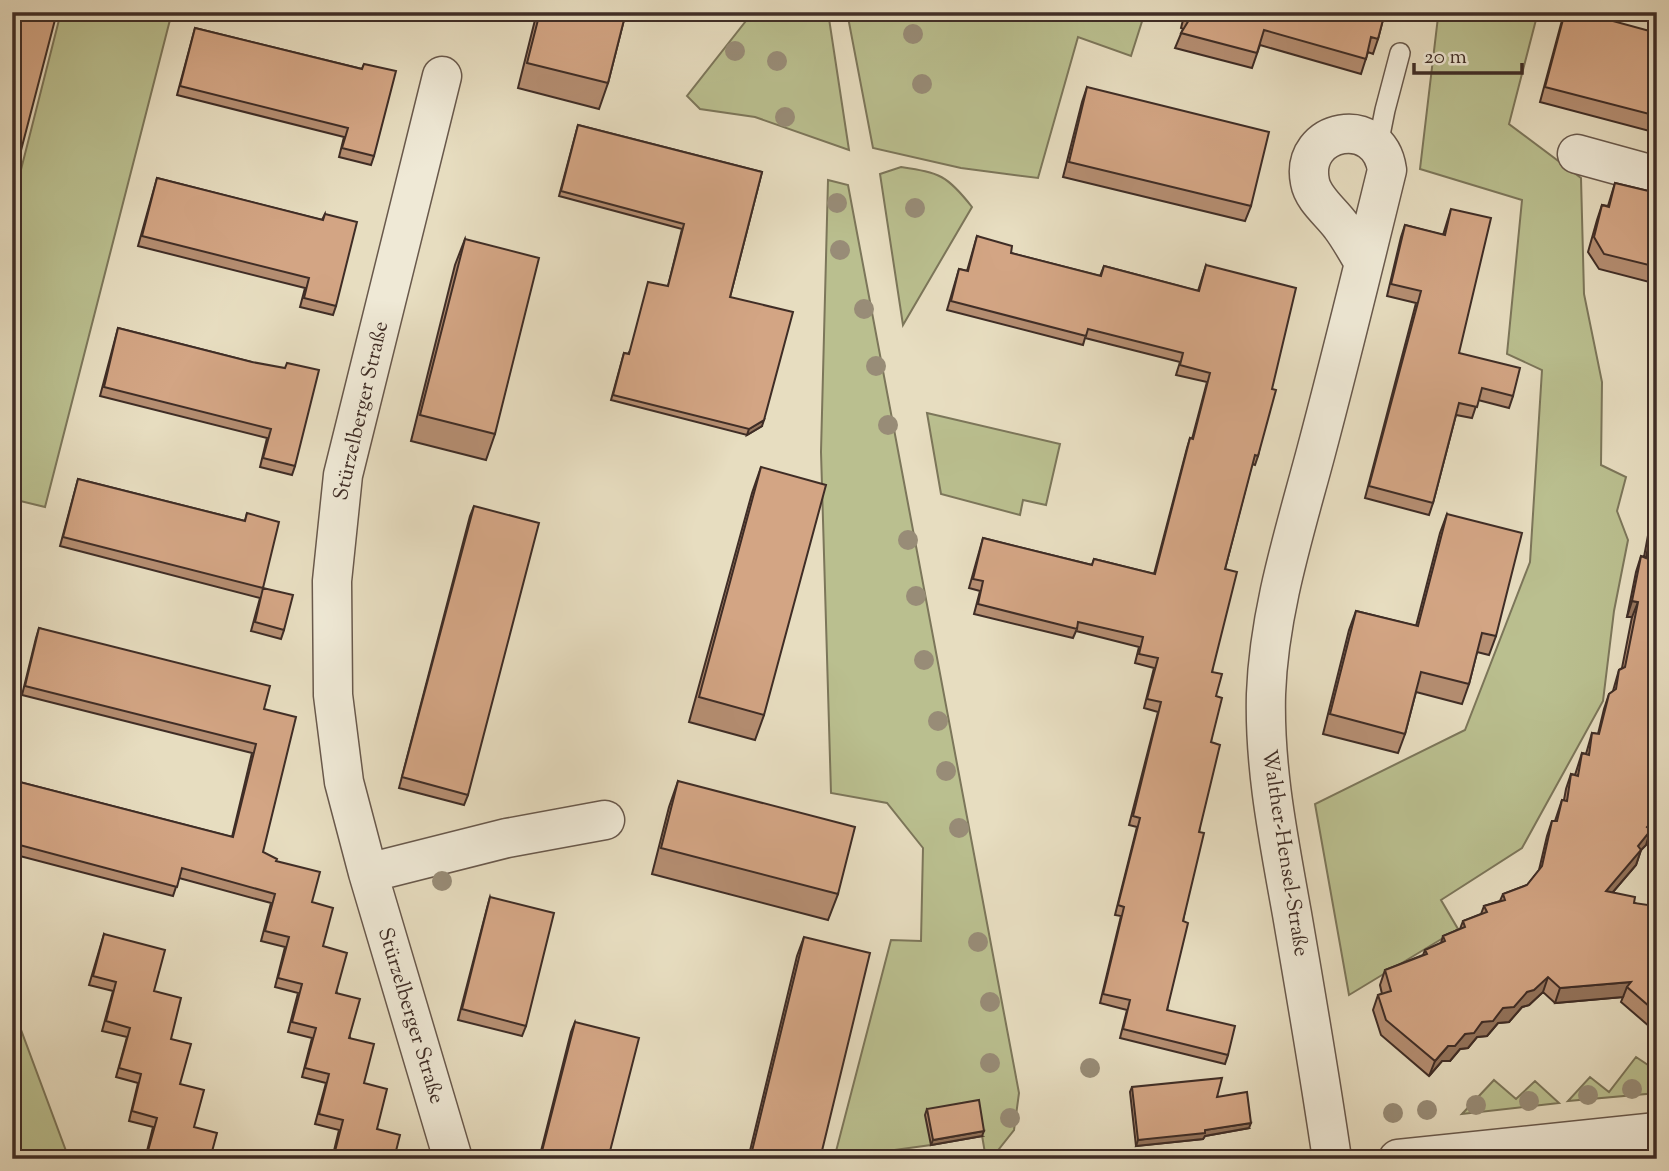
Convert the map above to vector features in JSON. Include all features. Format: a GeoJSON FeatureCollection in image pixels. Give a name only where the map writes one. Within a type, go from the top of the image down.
{"type":"FeatureCollection","features":[{"type":"Feature","properties":{"kind":"street","name":"Stürzelberger Straße"},"geometry":{"type":"LineString","coordinates":[[442,76],[343,475],[331,581],[333,695],[344,782],[368,873],[453,1159]]}},
{"type":"Feature","properties":{"kind":"street"},"geometry":{"type":"LineString","coordinates":[[1364,263],[1342,226],[1314,193],[1310,181],[1310,164],[1316,150],[1328,138],[1348,133],[1364,136],[1378,145]]}},
{"type":"Feature","properties":{"kind":"street","name":"Walther-Hensel-Straße"},"geometry":{"type":"LineString","coordinates":[[1332,1159],[1315,1046],[1273,811],[1267,751],[1266,695],[1270,645],[1282,581],[1387,170],[1385,156],[1378,145]]}},
{"type":"Feature","properties":{"kind":"street"},"geometry":{"type":"LineString","coordinates":[[1577,155],[1657,176]]}},
{"type":"Feature","properties":{"kind":"street"},"geometry":{"type":"LineString","coordinates":[[368,873],[507,838],[605,820]]}},
{"type":"Feature","properties":{"kind":"street"},"geometry":{"type":"LineString","coordinates":[[1398,1159],[1657,1132]]}},
{"type":"Feature","properties":{"kind":"lane"},"geometry":{"type":"LineString","coordinates":[[1378,145],[1400,53]]}},
{"type":"Feature","properties":{"kind":"green space"},"geometry":{"type":"Polygon","coordinates":[[[61,12],[82,16],[84,12],[172,12],[45,507],[12,499],[12,205],[61,12]]]}},
{"type":"Feature","properties":{"kind":"green space"},"geometry":{"type":"Polygon","coordinates":[[[753,12],[828,12],[849,150],[755,117],[700,109],[687,96],[753,12]]]}},
{"type":"Feature","properties":{"kind":"green space"},"geometry":{"type":"Polygon","coordinates":[[[847,12],[1145,12],[1131,56],[1078,37],[1038,178],[961,168],[873,148],[847,12]]]}},
{"type":"Feature","properties":{"kind":"green space"},"geometry":{"type":"Polygon","coordinates":[[[1435,12],[1538,12],[1509,124],[1581,178],[1584,294],[1602,382],[1601,465],[1626,477],[1617,511],[1628,540],[1614,611],[1603,701],[1522,848],[1441,900],[1458,929],[1349,995],[1315,804],[1465,730],[1530,562],[1542,370],[1507,354],[1522,200],[1420,169],[1438,17],[1435,12]]]}},
{"type":"Feature","properties":{"kind":"green space"},"geometry":{"type":"Polygon","coordinates":[[[901,167],[942,177],[956,188],[972,207],[903,325],[880,174],[901,167]]]}},
{"type":"Feature","properties":{"kind":"green space"},"geometry":{"type":"Polygon","coordinates":[[[828,180],[848,185],[1019,1093],[1014,1130],[991,1159],[986,1159],[977,1106],[931,1145],[857,1155],[857,1159],[834,1159],[891,940],[921,941],[923,848],[887,803],[831,793],[821,452],[828,180]]]}},
{"type":"Feature","properties":{"kind":"green space"},"geometry":{"type":"Polygon","coordinates":[[[927,413],[1060,444],[1046,505],[1023,500],[1020,515],[941,494],[927,413]]]}},
{"type":"Feature","properties":{"kind":"green space"},"geometry":{"type":"Polygon","coordinates":[[[14,1011],[69,1159],[18,1159],[21,1152],[12,1148],[14,1011]]]}},
{"type":"Feature","properties":{"kind":"green space"},"geometry":{"type":"Polygon","coordinates":[[[1636,1057],[1657,1071],[1657,1093],[1568,1101],[1590,1077],[1609,1092],[1636,1057]]]}},
{"type":"Feature","properties":{"kind":"green space"},"geometry":{"type":"Polygon","coordinates":[[[1494,1080],[1516,1099],[1535,1081],[1559,1103],[1462,1114],[1494,1080]]]}},
{"type":"Feature","properties":{"kind":"building"},"geometry":{"type":"Polygon","coordinates":[[[12,12],[57,12],[12,185],[12,12]]]}},
{"type":"Feature","properties":{"kind":"building"},"geometry":{"type":"Polygon","coordinates":[[[540,12],[626,12],[608,83],[527,63],[540,12]]]}},
{"type":"Feature","properties":{"kind":"building"},"geometry":{"type":"Polygon","coordinates":[[[1186,12],[1385,12],[1378,39],[1371,37],[1366,59],[1264,30],[1257,53],[1181,33],[1192,15],[1186,12]]]}},
{"type":"Feature","properties":{"kind":"building"},"geometry":{"type":"Polygon","coordinates":[[[1565,12],[1580,12],[1657,33],[1657,116],[1545,87],[1565,12]]]}},
{"type":"Feature","properties":{"kind":"building"},"geometry":{"type":"Polygon","coordinates":[[[195,28],[362,69],[364,64],[396,71],[374,156],[342,148],[348,128],[180,86],[195,28]]]}},
{"type":"Feature","properties":{"kind":"building"},"geometry":{"type":"Polygon","coordinates":[[[1087,87],[1269,132],[1251,206],[1069,162],[1087,87]]]}},
{"type":"Feature","properties":{"kind":"building"},"geometry":{"type":"Polygon","coordinates":[[[578,125],[762,172],[730,297],[793,312],[764,420],[749,429],[613,395],[624,353],[629,354],[648,282],[668,286],[684,224],[561,191],[578,125]]]}},
{"type":"Feature","properties":{"kind":"building"},"geometry":{"type":"Polygon","coordinates":[[[157,178],[323,220],[325,214],[357,222],[336,306],[304,298],[309,278],[142,236],[157,178]]]}},
{"type":"Feature","properties":{"kind":"building"},"geometry":{"type":"Polygon","coordinates":[[[1615,183],[1657,193],[1657,267],[1604,254],[1594,237],[1602,205],[1609,207],[1615,183]]]}},
{"type":"Feature","properties":{"kind":"building"},"geometry":{"type":"Polygon","coordinates":[[[1451,209],[1491,218],[1459,353],[1520,368],[1513,396],[1482,388],[1477,407],[1459,403],[1433,503],[1369,486],[1421,291],[1391,284],[1405,225],[1445,235],[1451,209]]]}},
{"type":"Feature","properties":{"kind":"building"},"geometry":{"type":"Polygon","coordinates":[[[977,236],[1012,246],[1011,253],[1101,276],[1104,266],[1199,291],[1206,265],[1296,288],[1272,389],[1276,390],[1258,456],[1255,455],[1225,569],[1237,572],[1212,672],[1222,674],[1216,696],[1222,698],[1211,742],[1220,745],[1199,832],[1204,833],[1183,921],[1188,923],[1167,1010],[1235,1026],[1228,1055],[1123,1029],[1130,1000],[1103,994],[1124,907],[1118,905],[1140,818],[1133,816],[1161,702],[1147,699],[1158,658],[1139,654],[1143,637],[1078,622],[1077,629],[978,604],[983,581],[973,579],[983,538],[1092,565],[1094,559],[1155,574],[1190,438],[1193,439],[1210,373],[1180,365],[1183,353],[1088,329],[1086,336],[951,301],[959,269],[968,271],[977,236]]]}},
{"type":"Feature","properties":{"kind":"building"},"geometry":{"type":"Polygon","coordinates":[[[465,239],[539,258],[495,434],[420,415],[465,239]]]}},
{"type":"Feature","properties":{"kind":"building"},"geometry":{"type":"Polygon","coordinates":[[[118,328],[252,362],[285,368],[287,363],[319,370],[295,466],[263,458],[271,429],[104,387],[118,328]]]}},
{"type":"Feature","properties":{"kind":"building"},"geometry":{"type":"Polygon","coordinates":[[[761,467],[826,485],[764,715],[699,697],[761,467]]]}},
{"type":"Feature","properties":{"kind":"building"},"geometry":{"type":"Polygon","coordinates":[[[78,479],[245,521],[247,513],[279,522],[263,588],[63,537],[78,479]]]}},
{"type":"Feature","properties":{"kind":"building"},"geometry":{"type":"Polygon","coordinates":[[[474,506],[539,523],[468,795],[402,777],[474,506]]]}},
{"type":"Feature","properties":{"kind":"building"},"geometry":{"type":"Polygon","coordinates":[[[1447,514],[1522,533],[1496,636],[1482,633],[1469,684],[1421,672],[1405,734],[1330,714],[1356,611],[1418,626],[1447,514]]]}},
{"type":"Feature","properties":{"kind":"building"},"geometry":{"type":"Polygon","coordinates":[[[1654,515],[1657,516],[1657,816],[1647,827],[1651,830],[1638,846],[1641,850],[1606,891],[1635,897],[1634,903],[1655,906],[1657,1013],[1627,987],[1631,982],[1560,988],[1548,977],[1534,990],[1527,992],[1514,1007],[1503,1008],[1493,1021],[1482,1022],[1474,1033],[1465,1034],[1455,1046],[1448,1046],[1435,1061],[1386,1020],[1378,995],[1391,991],[1385,970],[1427,954],[1425,950],[1445,941],[1443,936],[1465,927],[1463,921],[1487,912],[1484,906],[1505,900],[1503,894],[1527,885],[1542,866],[1552,821],[1557,821],[1562,800],[1567,801],[1571,774],[1578,776],[1582,753],[1589,755],[1592,733],[1599,734],[1609,694],[1616,689],[1619,670],[1625,667],[1638,602],[1632,601],[1641,556],[1646,558],[1654,515]]]}},
{"type":"Feature","properties":{"kind":"building"},"geometry":{"type":"Polygon","coordinates":[[[263,588],[293,595],[284,630],[255,622],[263,588]]]}},
{"type":"Feature","properties":{"kind":"building"},"geometry":{"type":"Polygon","coordinates":[[[39,628],[270,686],[264,709],[296,717],[263,852],[277,859],[276,861],[320,872],[312,902],[333,908],[323,946],[347,953],[336,993],[360,999],[349,1038],[374,1044],[364,1083],[387,1089],[377,1129],[400,1135],[394,1159],[333,1159],[343,1120],[319,1114],[329,1074],[305,1068],[316,1028],[292,1022],[302,984],[278,978],[289,937],[265,931],[275,894],[182,868],[177,887],[12,843],[12,780],[233,837],[256,744],[25,686],[39,628]]]}},
{"type":"Feature","properties":{"kind":"building"},"geometry":{"type":"Polygon","coordinates":[[[678,781],[855,827],[838,894],[661,848],[678,781]]]}},
{"type":"Feature","properties":{"kind":"building"},"geometry":{"type":"Polygon","coordinates":[[[490,897],[554,913],[526,1026],[462,1009],[490,897]]]}},
{"type":"Feature","properties":{"kind":"building"},"geometry":{"type":"Polygon","coordinates":[[[104,934],[165,950],[154,991],[181,998],[171,1039],[191,1044],[180,1084],[204,1090],[194,1127],[217,1133],[210,1159],[146,1158],[157,1118],[132,1111],[141,1074],[119,1068],[130,1028],[106,1021],[116,982],[93,976],[104,934]]]}},
{"type":"Feature","properties":{"kind":"building"},"geometry":{"type":"Polygon","coordinates":[[[804,937],[870,953],[820,1159],[786,1159],[752,1151],[804,937]]]}},
{"type":"Feature","properties":{"kind":"building"},"geometry":{"type":"Polygon","coordinates":[[[575,1022],[639,1038],[608,1159],[540,1159],[575,1022]]]}},
{"type":"Feature","properties":{"kind":"building"},"geometry":{"type":"Polygon","coordinates":[[[1222,1078],[1217,1097],[1247,1092],[1251,1123],[1205,1130],[1205,1133],[1138,1140],[1132,1087],[1222,1078]]]}},
{"type":"Feature","properties":{"kind":"building"},"geometry":{"type":"Polygon","coordinates":[[[979,1100],[984,1131],[933,1140],[927,1109],[979,1100]]]}}]}
